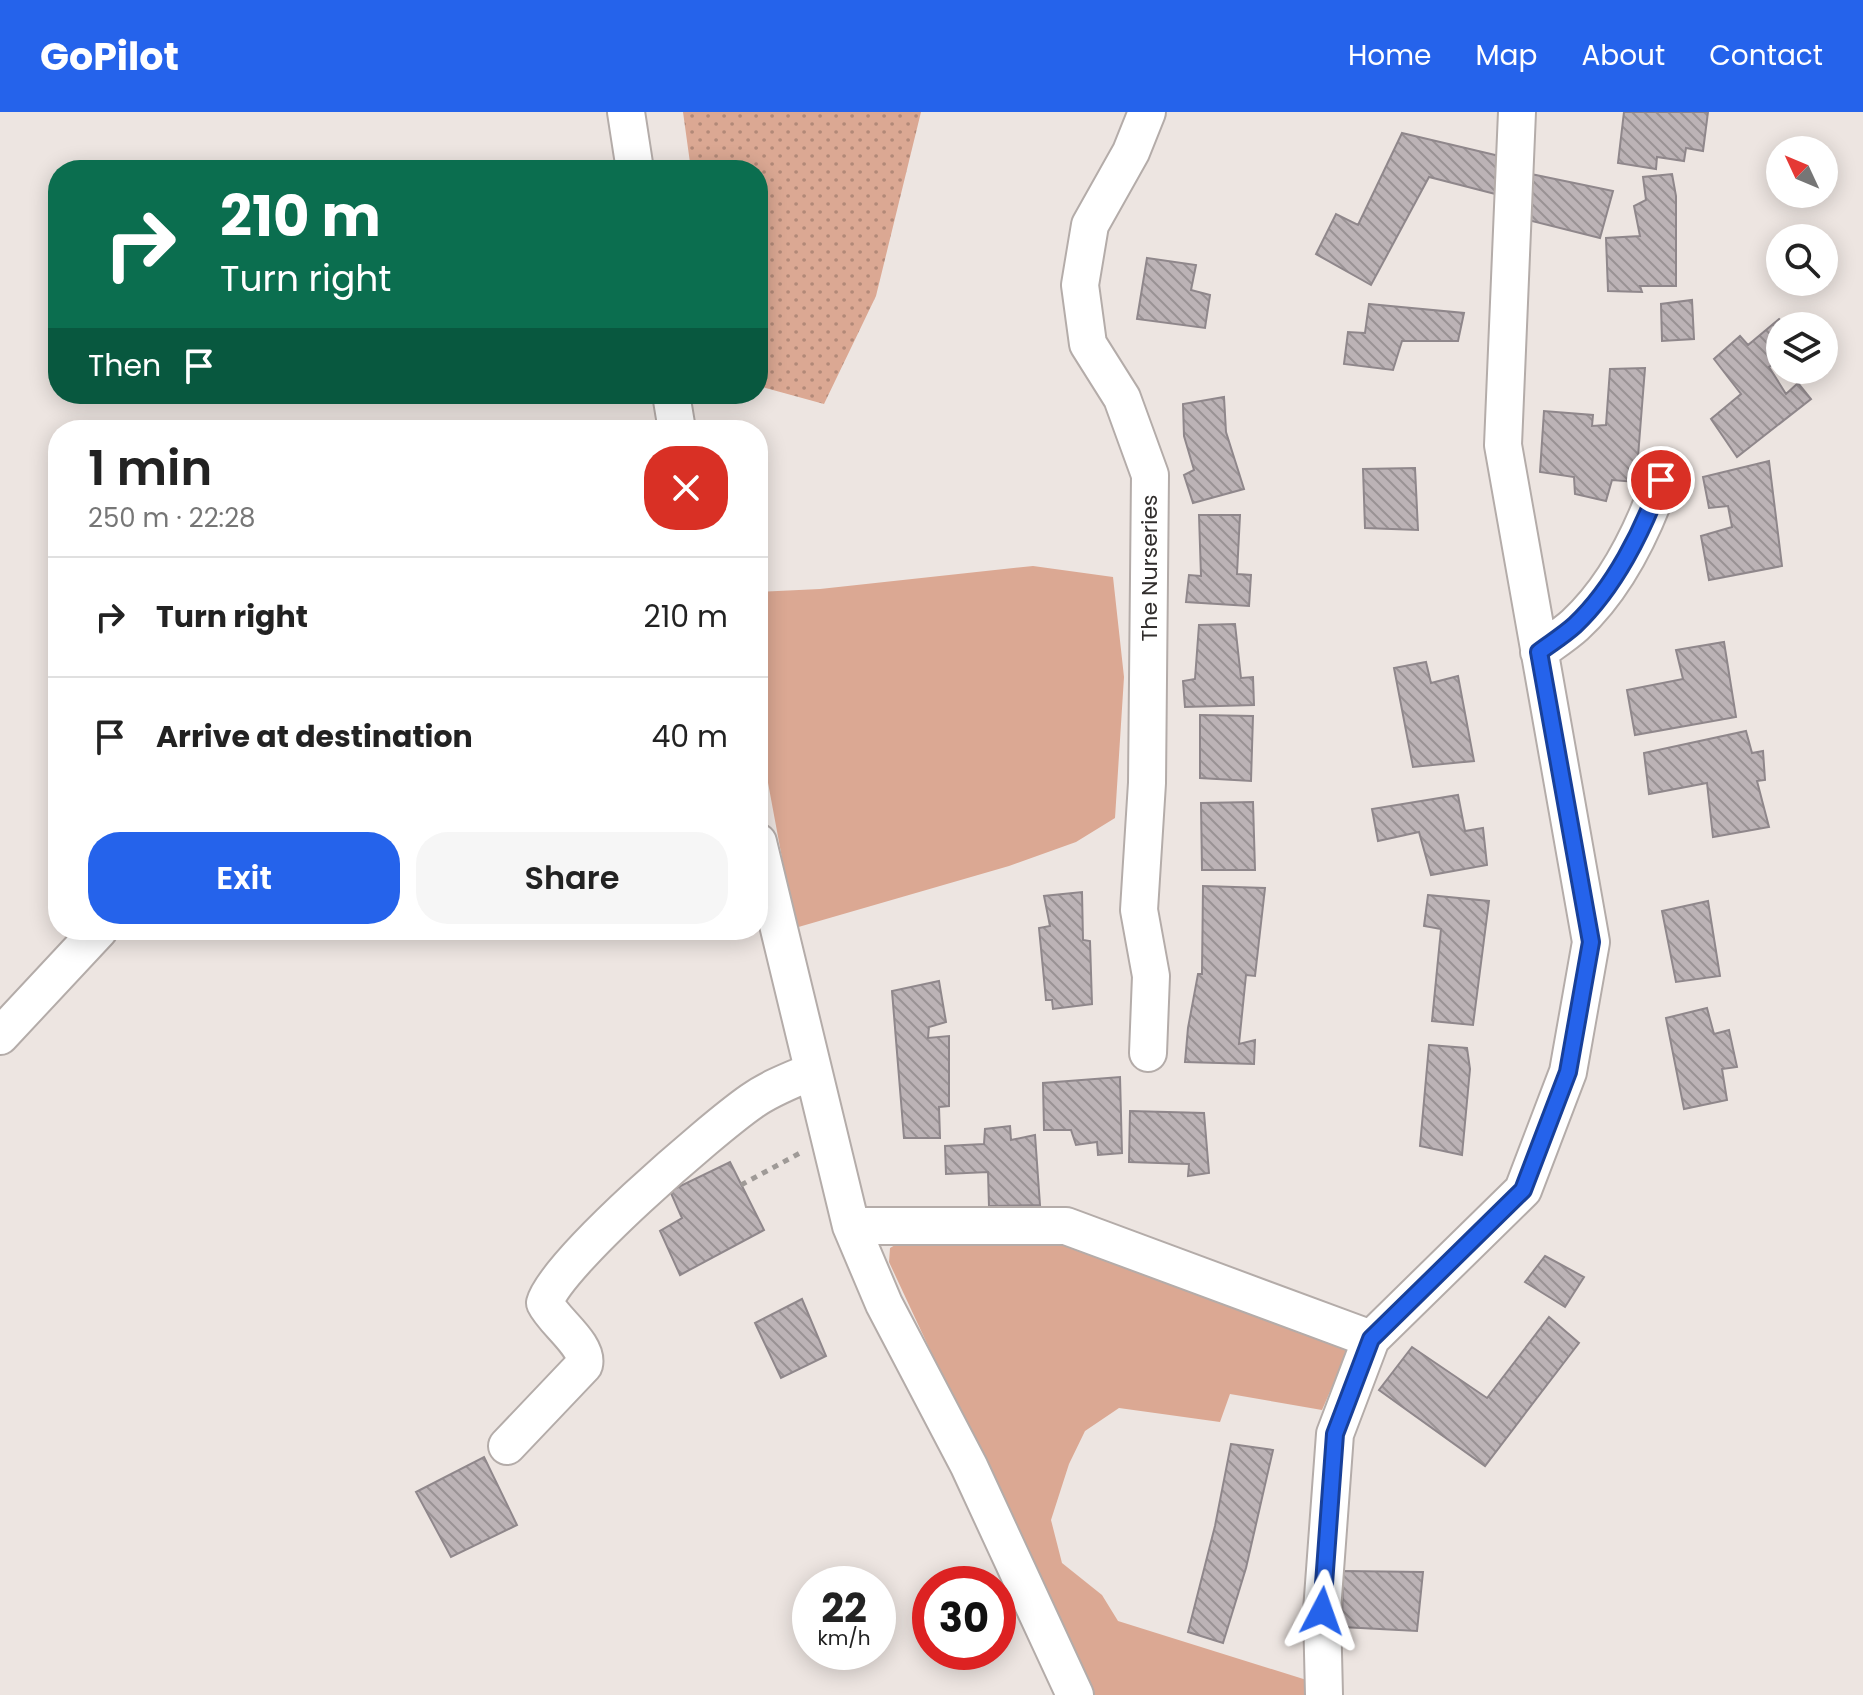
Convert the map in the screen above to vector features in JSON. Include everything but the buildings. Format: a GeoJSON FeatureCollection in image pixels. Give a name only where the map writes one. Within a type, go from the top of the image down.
{"type":"FeatureCollection","features":[{"type":"Feature","properties":{"kind":"street"},"geometry":{"type":"LineString","coordinates":[[626,112],[633,160]]}},
{"type":"Feature","properties":{"kind":"street","name":"The Nurseries"},"geometry":{"type":"LineString","coordinates":[[1147,112],[1131,152],[1090,225],[1080,285],[1088,344],[1122,398],[1150,475],[1147,768],[1139,910],[1151,976],[1148,1053]]}},
{"type":"Feature","properties":{"kind":"street"},"geometry":{"type":"LineString","coordinates":[[1324,1695],[1322,1611],[1335,1434],[1371,1339],[1523,1190],[1568,1072],[1591,942],[1503,445],[1517,112]]}},
{"type":"Feature","properties":{"kind":"street"},"geometry":{"type":"LineString","coordinates":[[1539,652],[1577,623],[1607,586],[1630,550],[1661,480]]}},
{"type":"Feature","properties":{"kind":"street"},"geometry":{"type":"LineString","coordinates":[[768,884],[851,1226],[884,1304],[969,1466],[1075,1695]]}},
{"type":"Feature","properties":{"kind":"street"},"geometry":{"type":"LineString","coordinates":[[0,1036],[90,940]]}},
{"type":"Feature","properties":{"kind":"street"},"geometry":{"type":"LineString","coordinates":[[507,1446],[584,1365],[586,1359],[582,1349],[545,1303],[565,1272],[591,1243],[717,1129],[761,1096],[813,1071]]}},
{"type":"Feature","properties":{"kind":"street"},"geometry":{"type":"LineString","coordinates":[[851,1226],[1066,1226],[1371,1339]]}},
{"type":"Feature","properties":{"kind":"path"},"geometry":{"type":"LineString","coordinates":[[741,1185],[794,1155],[831,1144]]}},
{"type":"Feature","properties":{"kind":"shaded area"},"geometry":{"type":"Polygon","coordinates":[[[683,112],[921,112],[876,296],[824,404],[768,389],[768,160],[690,160],[683,112]]]}},
{"type":"Feature","properties":{"kind":"shaded area"},"geometry":{"type":"Polygon","coordinates":[[[1033,566],[1113,577],[1124,677],[1115,818],[1076,842],[1009,866],[795,928],[768,783],[768,592],[820,589],[1033,566]]]}},
{"type":"Feature","properties":{"kind":"shaded area"},"geometry":{"type":"Polygon","coordinates":[[[902,1241],[1074,1246],[1350,1346],[1322,1410],[1230,1394],[1220,1422],[1119,1408],[1085,1431],[1069,1464],[1051,1520],[1062,1563],[1102,1595],[1118,1621],[1313,1682],[1312,1695],[1091,1695],[889,1262],[890,1248],[902,1241]]]}},
{"type":"Feature","properties":{"kind":"route"},"geometry":{"type":"LineString","coordinates":[[1322,1611],[1335,1434],[1371,1339],[1523,1190],[1568,1072],[1591,942],[1539,652],[1577,623],[1607,586],[1630,550],[1661,480]]}}]}
